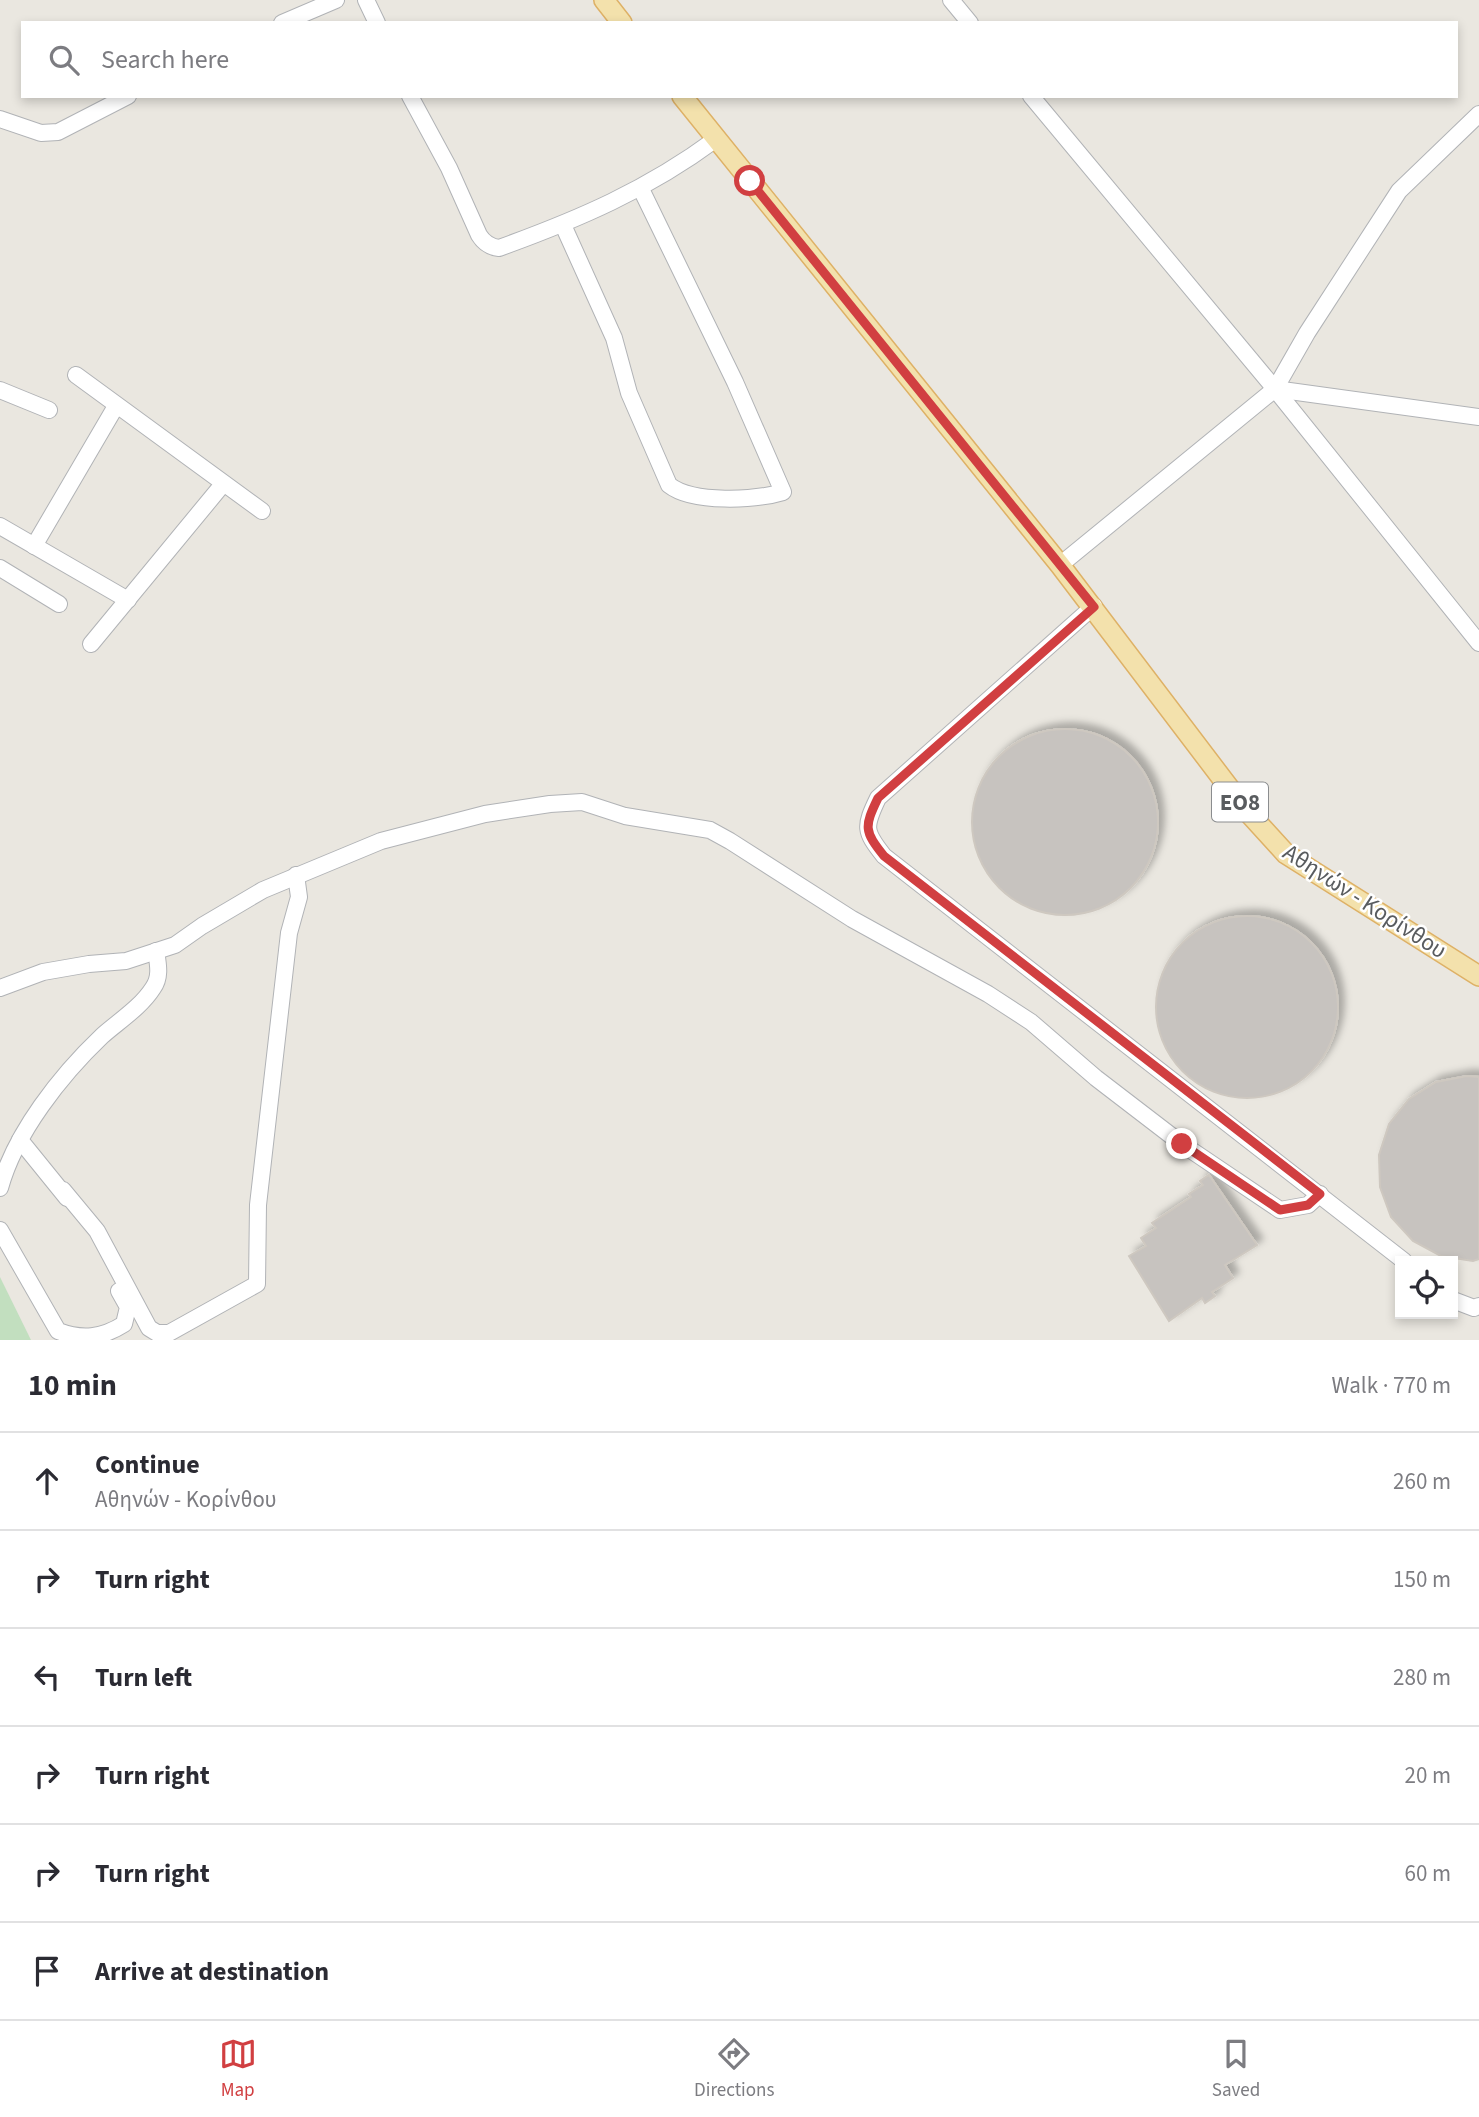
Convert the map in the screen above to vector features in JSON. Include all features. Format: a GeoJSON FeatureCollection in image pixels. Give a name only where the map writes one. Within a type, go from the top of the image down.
{"type":"FeatureCollection","features":[{"type":"Feature","properties":{"kind":"main road"},"geometry":{"type":"LineString","coordinates":[[604,0],[620,21]]}},
{"type":"Feature","properties":{"kind":"main road","name":"Αθηνών - Κορίνθου"},"geometry":{"type":"LineString","coordinates":[[684,98],[1094,607],[1246,810],[1286,854],[1479,976]]}},
{"type":"Feature","properties":{"kind":"street"},"geometry":{"type":"LineString","coordinates":[[287,21],[336,0]]}},
{"type":"Feature","properties":{"kind":"street"},"geometry":{"type":"LineString","coordinates":[[366,0],[376,21]]}},
{"type":"Feature","properties":{"kind":"street"},"geometry":{"type":"LineString","coordinates":[[951,0],[968,21]]}},
{"type":"Feature","properties":{"kind":"street"},"geometry":{"type":"LineString","coordinates":[[0,119],[41,133],[58,132],[124,98]]}},
{"type":"Feature","properties":{"kind":"street"},"geometry":{"type":"LineString","coordinates":[[411,98],[449,168],[479,235],[486,244],[499,248],[563,225],[641,189],[716,139]]}},
{"type":"Feature","properties":{"kind":"street"},"geometry":{"type":"LineString","coordinates":[[1033,98],[1275,389],[1479,643]]}},
{"type":"Feature","properties":{"kind":"street"},"geometry":{"type":"LineString","coordinates":[[1060,565],[1275,389],[1307,333],[1399,191],[1479,114]]}},
{"type":"Feature","properties":{"kind":"street"},"geometry":{"type":"LineString","coordinates":[[563,225],[614,338],[629,393],[663,475],[670,485],[684,493],[728,498],[783,492],[735,382],[641,189]]}},
{"type":"Feature","properties":{"kind":"street"},"geometry":{"type":"LineString","coordinates":[[76,375],[262,511]]}},
{"type":"Feature","properties":{"kind":"street"},"geometry":{"type":"LineString","coordinates":[[1275,389],[1479,417]]}},
{"type":"Feature","properties":{"kind":"street"},"geometry":{"type":"LineString","coordinates":[[1,393],[49,410]]}},
{"type":"Feature","properties":{"kind":"street"},"geometry":{"type":"LineString","coordinates":[[34,546],[116,406]]}},
{"type":"Feature","properties":{"kind":"street"},"geometry":{"type":"LineString","coordinates":[[91,644],[223,484]]}},
{"type":"Feature","properties":{"kind":"street"},"geometry":{"type":"LineString","coordinates":[[0,526],[128,600]]}},
{"type":"Feature","properties":{"kind":"street"},"geometry":{"type":"LineString","coordinates":[[0,568],[59,604]]}},
{"type":"Feature","properties":{"kind":"street"},"geometry":{"type":"LineString","coordinates":[[1094,607],[878,798],[866,829],[884,856],[1398,1256]]}},
{"type":"Feature","properties":{"kind":"street"},"geometry":{"type":"LineString","coordinates":[[0,988],[43,972],[125,961],[175,945],[242,902],[296,875],[381,841],[485,814],[550,803],[582,802],[625,816],[710,830],[852,919],[988,994],[1031,1022],[1096,1079],[1182,1144],[1280,1210],[1308,1205],[1320,1194]]}},
{"type":"Feature","properties":{"kind":"street"},"geometry":{"type":"LineString","coordinates":[[20,1140],[97,1231],[149,1328],[157,1333],[169,1333],[257,1283],[258,1205],[289,933],[299,897],[296,875]]}},
{"type":"Feature","properties":{"kind":"street"},"geometry":{"type":"LineString","coordinates":[[0,1188],[20,1140],[61,1080],[155,986],[159,969],[156,951]]}},
{"type":"Feature","properties":{"kind":"street"},"geometry":{"type":"LineString","coordinates":[[0,1230],[58,1331],[84,1338],[108,1334],[124,1324],[128,1307],[63,1190]]}},
{"type":"Feature","properties":{"kind":"street"},"geometry":{"type":"LineString","coordinates":[[1458,1302],[1474,1308],[1479,1306]]}},
{"type":"Feature","properties":{"kind":"green space"},"geometry":{"type":"Polygon","coordinates":[[[0,1277],[31,1340],[0,1340],[0,1277]]]}},
{"type":"Feature","properties":{"kind":"building"},"geometry":{"type":"Polygon","coordinates":[[[1065,729],[1100,736],[1131,756],[1151,787],[1158,822],[1151,857],[1131,888],[1100,908],[1065,915],[1030,908],[999,888],[979,857],[972,822],[979,787],[999,756],[1030,736],[1065,729]]]}},
{"type":"Feature","properties":{"kind":"building"},"geometry":{"type":"Polygon","coordinates":[[[1247,916],[1282,923],[1311,943],[1331,972],[1338,1007],[1331,1042],[1311,1071],[1282,1091],[1247,1098],[1212,1091],[1183,1071],[1163,1042],[1156,1007],[1163,972],[1183,943],[1212,923],[1247,916]]]}},
{"type":"Feature","properties":{"kind":"building"},"geometry":{"type":"Polygon","coordinates":[[[1467,1076],[1479,1077],[1479,1259],[1473,1261],[1458,1259],[1458,1256],[1441,1256],[1413,1241],[1391,1217],[1380,1187],[1379,1155],[1389,1124],[1409,1099],[1436,1082],[1467,1076]]]}},
{"type":"Feature","properties":{"kind":"building"},"geometry":{"type":"Polygon","coordinates":[[[1209,1175],[1257,1245],[1225,1265],[1233,1278],[1212,1292],[1215,1296],[1205,1303],[1202,1298],[1169,1321],[1129,1256],[1146,1246],[1141,1238],[1156,1228],[1152,1223],[1191,1197],[1189,1194],[1203,1185],[1200,1181],[1209,1175]]]}},
{"type":"Feature","properties":{"kind":"route"},"geometry":{"type":"LineString","coordinates":[[750,181],[1094,607],[878,798],[866,829],[884,856],[1320,1194],[1308,1205],[1280,1210],[1182,1144]]}}]}
